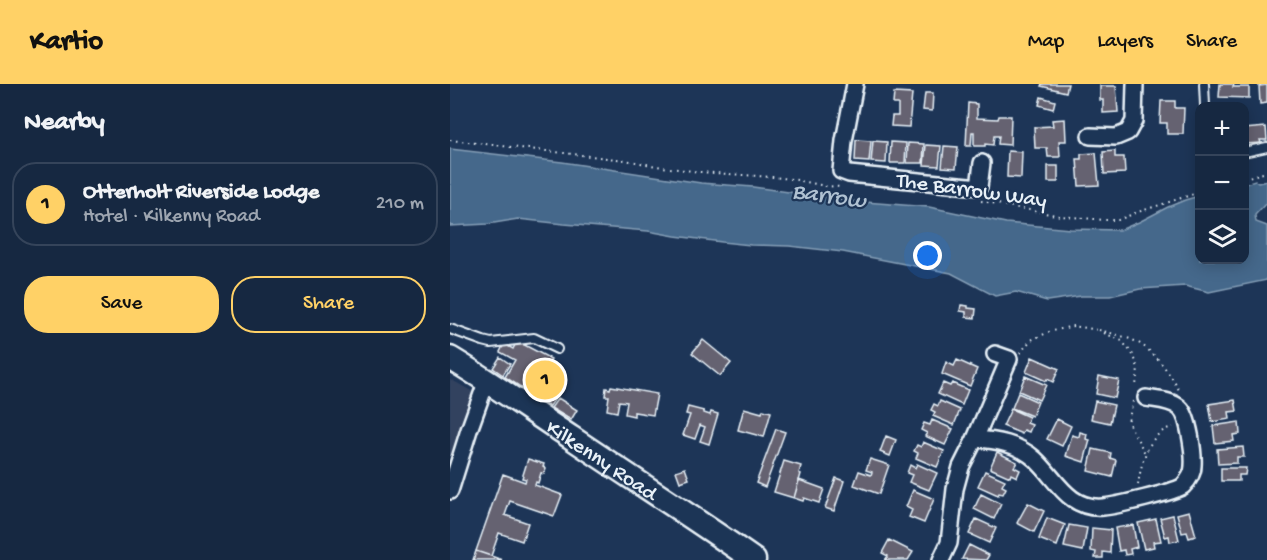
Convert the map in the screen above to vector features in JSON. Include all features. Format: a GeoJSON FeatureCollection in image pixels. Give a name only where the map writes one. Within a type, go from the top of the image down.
{"type":"FeatureCollection","features":[{"type":"Feature","properties":{"kind":"main road","name":"Kilkenny Road"},"geometry":{"type":"LineString","coordinates":[[450,358],[487,380],[754,560]]}},
{"type":"Feature","properties":{"kind":"street"},"geometry":{"type":"LineString","coordinates":[[855,84],[844,141],[841,171],[849,174],[979,187],[982,163]]}},
{"type":"Feature","properties":{"kind":"street"},"geometry":{"type":"LineString","coordinates":[[1090,136],[1116,136],[1128,132],[1134,122],[1135,84]]}},
{"type":"Feature","properties":{"kind":"street"},"geometry":{"type":"LineString","coordinates":[[941,560],[949,543],[955,489],[961,467],[1009,359],[994,354]]}},
{"type":"Feature","properties":{"kind":"street"},"geometry":{"type":"LineString","coordinates":[[450,491],[487,380]]}},
{"type":"Feature","properties":{"kind":"street"},"geometry":{"type":"LineString","coordinates":[[975,439],[1005,442],[1016,447],[1034,458],[1064,494],[1085,505],[1101,508],[1130,502],[1181,487],[1190,478],[1194,467],[1188,425],[1180,408],[1169,402],[1140,396]]}},
{"type":"Feature","properties":{"kind":"lane"},"geometry":{"type":"LineString","coordinates":[[1204,84],[1205,102]]}},
{"type":"Feature","properties":{"kind":"lane"},"geometry":{"type":"LineString","coordinates":[[1249,151],[1267,147]]}},
{"type":"Feature","properties":{"kind":"lane"},"geometry":{"type":"LineString","coordinates":[[450,330],[491,342],[534,338],[557,349]]}},
{"type":"Feature","properties":{"kind":"path"},"geometry":{"type":"LineString","coordinates":[[450,140],[625,160],[700,172],[792,179],[846,188]]}},
{"type":"Feature","properties":{"kind":"path"},"geometry":{"type":"LineString","coordinates":[[1249,177],[1267,172]]}},
{"type":"Feature","properties":{"kind":"path","name":"The Barrow Way"},"geometry":{"type":"LineString","coordinates":[[977,201],[1061,216],[1118,220],[1195,193]]}},
{"type":"Feature","properties":{"kind":"path"},"geometry":{"type":"LineString","coordinates":[[1017,361],[1021,351],[1031,340],[1049,332],[1073,326],[1099,330],[1121,335],[1146,348],[1169,373],[1182,395]]}},
{"type":"Feature","properties":{"kind":"path"},"geometry":{"type":"LineString","coordinates":[[1099,330],[1122,341],[1134,356],[1138,368],[1136,386],[1145,388],[1128,422],[1146,454]]}},
{"type":"Feature","properties":{"kind":"path"},"geometry":{"type":"LineString","coordinates":[[1134,491],[1138,486],[1140,470],[1151,443],[1161,432],[1169,428],[1188,425]]}},
{"type":"Feature","properties":{"kind":"shaded area"},"geometry":{"type":"Polygon","coordinates":[[[450,149],[562,162],[701,183],[753,187],[852,201],[929,207],[1006,223],[1070,229],[1120,230],[1168,207],[1195,197],[1195,264],[1249,264],[1249,183],[1267,181],[1267,202],[1255,215],[1256,222],[1267,226],[1267,280],[1209,292],[1185,286],[1140,289],[1110,296],[1081,296],[1047,301],[1016,292],[995,296],[951,273],[843,252],[789,246],[751,245],[648,231],[518,219],[488,224],[450,226],[450,149]]]}},
{"type":"Feature","properties":{"kind":"shaded area"},"geometry":{"type":"Polygon","coordinates":[[[450,379],[473,392],[450,462],[450,379]]]}},
{"type":"Feature","properties":{"kind":"building"},"geometry":{"type":"Polygon","coordinates":[[[1042,84],[1068,84],[1066,92],[1041,86],[1042,84]]]}},
{"type":"Feature","properties":{"kind":"building"},"geometry":{"type":"Polygon","coordinates":[[[1220,84],[1249,87],[1249,98],[1219,97],[1220,84]]]}},
{"type":"Feature","properties":{"kind":"building"},"geometry":{"type":"Polygon","coordinates":[[[1267,85],[1267,103],[1260,104],[1259,86],[1267,85]]]}},
{"type":"Feature","properties":{"kind":"building"},"geometry":{"type":"Polygon","coordinates":[[[1100,86],[1116,86],[1118,112],[1103,113],[1100,86]]]}},
{"type":"Feature","properties":{"kind":"building"},"geometry":{"type":"Polygon","coordinates":[[[894,93],[912,94],[909,127],[891,126],[892,116],[898,116],[898,104],[893,104],[894,93]]]}},
{"type":"Feature","properties":{"kind":"building"},"geometry":{"type":"Polygon","coordinates":[[[925,93],[933,93],[932,111],[923,110],[925,93]]]}},
{"type":"Feature","properties":{"kind":"building"},"geometry":{"type":"Polygon","coordinates":[[[1041,97],[1055,101],[1053,109],[1039,105],[1041,97]]]}},
{"type":"Feature","properties":{"kind":"building"},"geometry":{"type":"Polygon","coordinates":[[[1161,101],[1175,101],[1175,108],[1184,108],[1183,134],[1167,134],[1167,123],[1160,123],[1161,101]]]}},
{"type":"Feature","properties":{"kind":"building"},"geometry":{"type":"Polygon","coordinates":[[[968,103],[977,104],[977,118],[998,119],[999,116],[1011,116],[1010,145],[998,144],[999,136],[994,136],[993,145],[974,146],[974,132],[972,132],[971,146],[966,146],[968,103]]]}},
{"type":"Feature","properties":{"kind":"building"},"geometry":{"type":"Polygon","coordinates":[[[1065,119],[1066,141],[1059,141],[1060,157],[1048,157],[1047,148],[1035,148],[1034,127],[1053,126],[1052,120],[1065,119]]]}},
{"type":"Feature","properties":{"kind":"building"},"geometry":{"type":"Polygon","coordinates":[[[1266,127],[1267,140],[1249,144],[1249,129],[1266,127]]]}},
{"type":"Feature","properties":{"kind":"building"},"geometry":{"type":"Polygon","coordinates":[[[856,140],[871,141],[869,162],[855,161],[856,140]]]}},
{"type":"Feature","properties":{"kind":"building"},"geometry":{"type":"Polygon","coordinates":[[[873,141],[887,142],[886,163],[871,162],[873,141]]]}},
{"type":"Feature","properties":{"kind":"building"},"geometry":{"type":"Polygon","coordinates":[[[891,142],[906,143],[905,163],[890,163],[891,142]]]}},
{"type":"Feature","properties":{"kind":"building"},"geometry":{"type":"Polygon","coordinates":[[[908,143],[924,144],[923,163],[907,163],[908,143]]]}},
{"type":"Feature","properties":{"kind":"building"},"geometry":{"type":"Polygon","coordinates":[[[926,145],[941,146],[939,166],[924,165],[926,145]]]}},
{"type":"Feature","properties":{"kind":"building"},"geometry":{"type":"Polygon","coordinates":[[[944,146],[958,147],[956,168],[942,167],[944,146]]]}},
{"type":"Feature","properties":{"kind":"building"},"geometry":{"type":"Polygon","coordinates":[[[1008,151],[1022,152],[1021,178],[1007,177],[1008,151]]]}},
{"type":"Feature","properties":{"kind":"building"},"geometry":{"type":"Polygon","coordinates":[[[1115,151],[1115,157],[1124,157],[1125,173],[1104,174],[1103,152],[1115,151]]]}},
{"type":"Feature","properties":{"kind":"building"},"geometry":{"type":"Polygon","coordinates":[[[1096,153],[1099,185],[1079,186],[1077,159],[1081,159],[1081,154],[1096,153]]]}},
{"type":"Feature","properties":{"kind":"building"},"geometry":{"type":"Polygon","coordinates":[[[1048,166],[1058,166],[1058,182],[1048,182],[1048,166]]]}},
{"type":"Feature","properties":{"kind":"building"},"geometry":{"type":"Polygon","coordinates":[[[961,305],[976,309],[975,318],[966,317],[966,312],[960,311],[961,305]]]}},
{"type":"Feature","properties":{"kind":"building"},"geometry":{"type":"Polygon","coordinates":[[[703,340],[731,363],[720,376],[692,353],[703,340]]]}},
{"type":"Feature","properties":{"kind":"building"},"geometry":{"type":"Polygon","coordinates":[[[517,341],[551,359],[545,370],[532,363],[523,376],[531,381],[525,390],[505,377],[515,360],[500,352],[504,344],[513,349],[517,341]]]}},
{"type":"Feature","properties":{"kind":"building"},"geometry":{"type":"Polygon","coordinates":[[[500,357],[510,364],[503,375],[493,368],[500,357]]]}},
{"type":"Feature","properties":{"kind":"building"},"geometry":{"type":"Polygon","coordinates":[[[1032,357],[1059,369],[1053,382],[1026,372],[1032,357]]]}},
{"type":"Feature","properties":{"kind":"building"},"geometry":{"type":"Polygon","coordinates":[[[957,360],[977,369],[970,386],[942,374],[946,362],[954,366],[957,360]]]}},
{"type":"Feature","properties":{"kind":"building"},"geometry":{"type":"Polygon","coordinates":[[[547,368],[561,375],[553,389],[543,384],[546,378],[543,376],[547,368]]]}},
{"type":"Feature","properties":{"kind":"building"},"geometry":{"type":"Polygon","coordinates":[[[1025,376],[1046,385],[1039,400],[1019,391],[1025,376]]]}},
{"type":"Feature","properties":{"kind":"building"},"geometry":{"type":"Polygon","coordinates":[[[1099,376],[1119,380],[1115,398],[1096,394],[1099,376]]]}},
{"type":"Feature","properties":{"kind":"building"},"geometry":{"type":"Polygon","coordinates":[[[532,382],[556,397],[550,406],[526,391],[532,382]]]}},
{"type":"Feature","properties":{"kind":"building"},"geometry":{"type":"Polygon","coordinates":[[[943,383],[950,386],[952,383],[968,390],[962,405],[938,394],[943,383]]]}},
{"type":"Feature","properties":{"kind":"building"},"geometry":{"type":"Polygon","coordinates":[[[611,386],[657,394],[653,415],[634,412],[634,416],[625,414],[627,402],[619,401],[617,412],[607,410],[609,396],[605,396],[606,388],[610,389],[611,386]]]}},
{"type":"Feature","properties":{"kind":"building"},"geometry":{"type":"Polygon","coordinates":[[[1018,393],[1038,402],[1032,416],[1012,408],[1018,393]]]}},
{"type":"Feature","properties":{"kind":"building"},"geometry":{"type":"Polygon","coordinates":[[[558,398],[577,410],[571,420],[551,408],[558,398]]]}},
{"type":"Feature","properties":{"kind":"building"},"geometry":{"type":"Polygon","coordinates":[[[1235,400],[1237,411],[1229,412],[1230,419],[1212,422],[1209,404],[1235,400]]]}},
{"type":"Feature","properties":{"kind":"building"},"geometry":{"type":"Polygon","coordinates":[[[940,401],[960,410],[954,425],[933,416],[935,412],[931,410],[934,404],[938,406],[940,401]]]}},
{"type":"Feature","properties":{"kind":"building"},"geometry":{"type":"Polygon","coordinates":[[[1095,401],[1114,405],[1110,423],[1091,419],[1095,401]]]}},
{"type":"Feature","properties":{"kind":"building"},"geometry":{"type":"Polygon","coordinates":[[[688,407],[710,415],[711,412],[718,414],[709,444],[700,441],[705,427],[700,425],[695,439],[683,435],[690,415],[686,414],[688,407]]]}},
{"type":"Feature","properties":{"kind":"building"},"geometry":{"type":"Polygon","coordinates":[[[744,408],[762,413],[763,410],[771,412],[764,437],[738,430],[744,408]]]}},
{"type":"Feature","properties":{"kind":"building"},"geometry":{"type":"Polygon","coordinates":[[[1011,409],[1029,417],[1027,423],[1032,425],[1029,432],[1024,430],[1022,434],[1003,426],[1011,409]]]}},
{"type":"Feature","properties":{"kind":"building"},"geometry":{"type":"Polygon","coordinates":[[[1057,419],[1071,426],[1062,446],[1047,439],[1057,419]]]}},
{"type":"Feature","properties":{"kind":"building"},"geometry":{"type":"Polygon","coordinates":[[[932,420],[953,429],[945,445],[925,436],[927,433],[921,430],[924,423],[930,425],[932,420]]]}},
{"type":"Feature","properties":{"kind":"building"},"geometry":{"type":"Polygon","coordinates":[[[1239,422],[1240,434],[1233,435],[1234,441],[1215,443],[1213,426],[1239,422]]]}},
{"type":"Feature","properties":{"kind":"building"},"geometry":{"type":"Polygon","coordinates":[[[776,429],[785,432],[765,487],[756,483],[776,429]]]}},
{"type":"Feature","properties":{"kind":"building"},"geometry":{"type":"Polygon","coordinates":[[[1080,432],[1087,434],[1086,439],[1090,440],[1084,462],[1066,456],[1072,435],[1079,437],[1080,432]]]}},
{"type":"Feature","properties":{"kind":"building"},"geometry":{"type":"Polygon","coordinates":[[[886,436],[896,440],[890,456],[880,452],[886,436]]]}},
{"type":"Feature","properties":{"kind":"building"},"geometry":{"type":"Polygon","coordinates":[[[923,442],[944,451],[937,467],[916,458],[918,453],[914,451],[917,445],[921,447],[923,442]]]}},
{"type":"Feature","properties":{"kind":"building"},"geometry":{"type":"Polygon","coordinates":[[[1243,447],[1244,457],[1237,457],[1237,463],[1218,464],[1217,449],[1243,447]]]}},
{"type":"Feature","properties":{"kind":"building"},"geometry":{"type":"Polygon","coordinates":[[[1093,449],[1111,453],[1110,458],[1116,460],[1112,477],[1088,471],[1093,449]]]}},
{"type":"Feature","properties":{"kind":"building"},"geometry":{"type":"Polygon","coordinates":[[[997,452],[1017,462],[1014,467],[1020,470],[1017,477],[1011,474],[1010,477],[990,468],[997,452]]]}},
{"type":"Feature","properties":{"kind":"building"},"geometry":{"type":"Polygon","coordinates":[[[528,459],[544,464],[543,467],[546,468],[535,485],[562,495],[554,516],[510,501],[505,515],[528,523],[522,541],[499,533],[491,556],[476,551],[503,474],[525,482],[526,479],[522,478],[528,459]]]}},
{"type":"Feature","properties":{"kind":"building"},"geometry":{"type":"Polygon","coordinates":[[[870,459],[889,465],[879,494],[854,485],[859,471],[871,475],[872,472],[866,470],[870,459]]]}},
{"type":"Feature","properties":{"kind":"building"},"geometry":{"type":"Polygon","coordinates":[[[784,461],[801,466],[794,498],[774,492],[784,461]]]}},
{"type":"Feature","properties":{"kind":"building"},"geometry":{"type":"Polygon","coordinates":[[[917,464],[937,473],[929,490],[909,482],[912,475],[907,473],[910,465],[915,468],[917,464]]]}},
{"type":"Feature","properties":{"kind":"building"},"geometry":{"type":"Polygon","coordinates":[[[685,468],[689,479],[680,482],[676,471],[685,468]]]}},
{"type":"Feature","properties":{"kind":"building"},"geometry":{"type":"Polygon","coordinates":[[[1221,468],[1246,468],[1245,475],[1239,475],[1239,481],[1221,481],[1221,468]]]}},
{"type":"Feature","properties":{"kind":"building"},"geometry":{"type":"Polygon","coordinates":[[[985,471],[1005,480],[1002,486],[1006,488],[1003,494],[998,495],[978,486],[985,471]]]}},
{"type":"Feature","properties":{"kind":"building"},"geometry":{"type":"Polygon","coordinates":[[[836,478],[844,481],[834,511],[825,508],[836,478]]]}},
{"type":"Feature","properties":{"kind":"building"},"geometry":{"type":"Polygon","coordinates":[[[799,480],[824,489],[819,503],[804,498],[803,501],[794,498],[799,480]]]}},
{"type":"Feature","properties":{"kind":"building"},"geometry":{"type":"Polygon","coordinates":[[[913,490],[934,499],[924,523],[909,517],[912,510],[906,507],[913,490]]]}},
{"type":"Feature","properties":{"kind":"building"},"geometry":{"type":"Polygon","coordinates":[[[981,494],[1001,504],[994,519],[974,509],[981,494]]]}},
{"type":"Feature","properties":{"kind":"building"},"geometry":{"type":"Polygon","coordinates":[[[1028,503],[1044,511],[1034,532],[1017,523],[1028,503]]]}},
{"type":"Feature","properties":{"kind":"building"},"geometry":{"type":"Polygon","coordinates":[[[1189,511],[1196,536],[1189,538],[1187,532],[1182,533],[1177,514],[1189,511]]]}},
{"type":"Feature","properties":{"kind":"building"},"geometry":{"type":"Polygon","coordinates":[[[1173,515],[1179,540],[1170,542],[1169,536],[1165,537],[1160,518],[1173,515]]]}},
{"type":"Feature","properties":{"kind":"building"},"geometry":{"type":"Polygon","coordinates":[[[1047,518],[1065,525],[1057,546],[1039,539],[1047,518]]]}},
{"type":"Feature","properties":{"kind":"building"},"geometry":{"type":"Polygon","coordinates":[[[976,519],[996,528],[989,543],[969,534],[976,519]]]}},
{"type":"Feature","properties":{"kind":"building"},"geometry":{"type":"Polygon","coordinates":[[[1156,519],[1161,541],[1153,542],[1154,547],[1144,549],[1138,523],[1156,519]]]}},
{"type":"Feature","properties":{"kind":"building"},"geometry":{"type":"Polygon","coordinates":[[[1069,525],[1087,528],[1083,551],[1064,547],[1069,525]]]}},
{"type":"Feature","properties":{"kind":"building"},"geometry":{"type":"Polygon","coordinates":[[[1133,525],[1137,547],[1130,549],[1131,554],[1125,555],[1124,550],[1119,551],[1115,528],[1133,525]]]}},
{"type":"Feature","properties":{"kind":"building"},"geometry":{"type":"Polygon","coordinates":[[[1092,528],[1111,530],[1110,553],[1103,552],[1103,558],[1095,558],[1096,552],[1091,551],[1092,528]]]}},
{"type":"Feature","properties":{"kind":"building"},"geometry":{"type":"Polygon","coordinates":[[[889,540],[913,552],[908,560],[885,560],[888,556],[882,553],[889,540]]]}},
{"type":"Feature","properties":{"kind":"building"},"geometry":{"type":"Polygon","coordinates":[[[969,545],[989,555],[986,560],[962,559],[969,545]]]}},
{"type":"Feature","properties":{"kind":"building"},"geometry":{"type":"Polygon","coordinates":[[[476,551],[491,556],[502,560],[473,560],[476,551]]]}},
{"type":"Feature","properties":{"kind":"place","name":"Otterholt Riverside Lodge"},"geometry":{"type":"Point","coordinates":[545,380]}},
{"type":"Feature","properties":{"kind":"water label","name":"Barrow"},"geometry":{"type":"Point","coordinates":[829,194]}}]}
